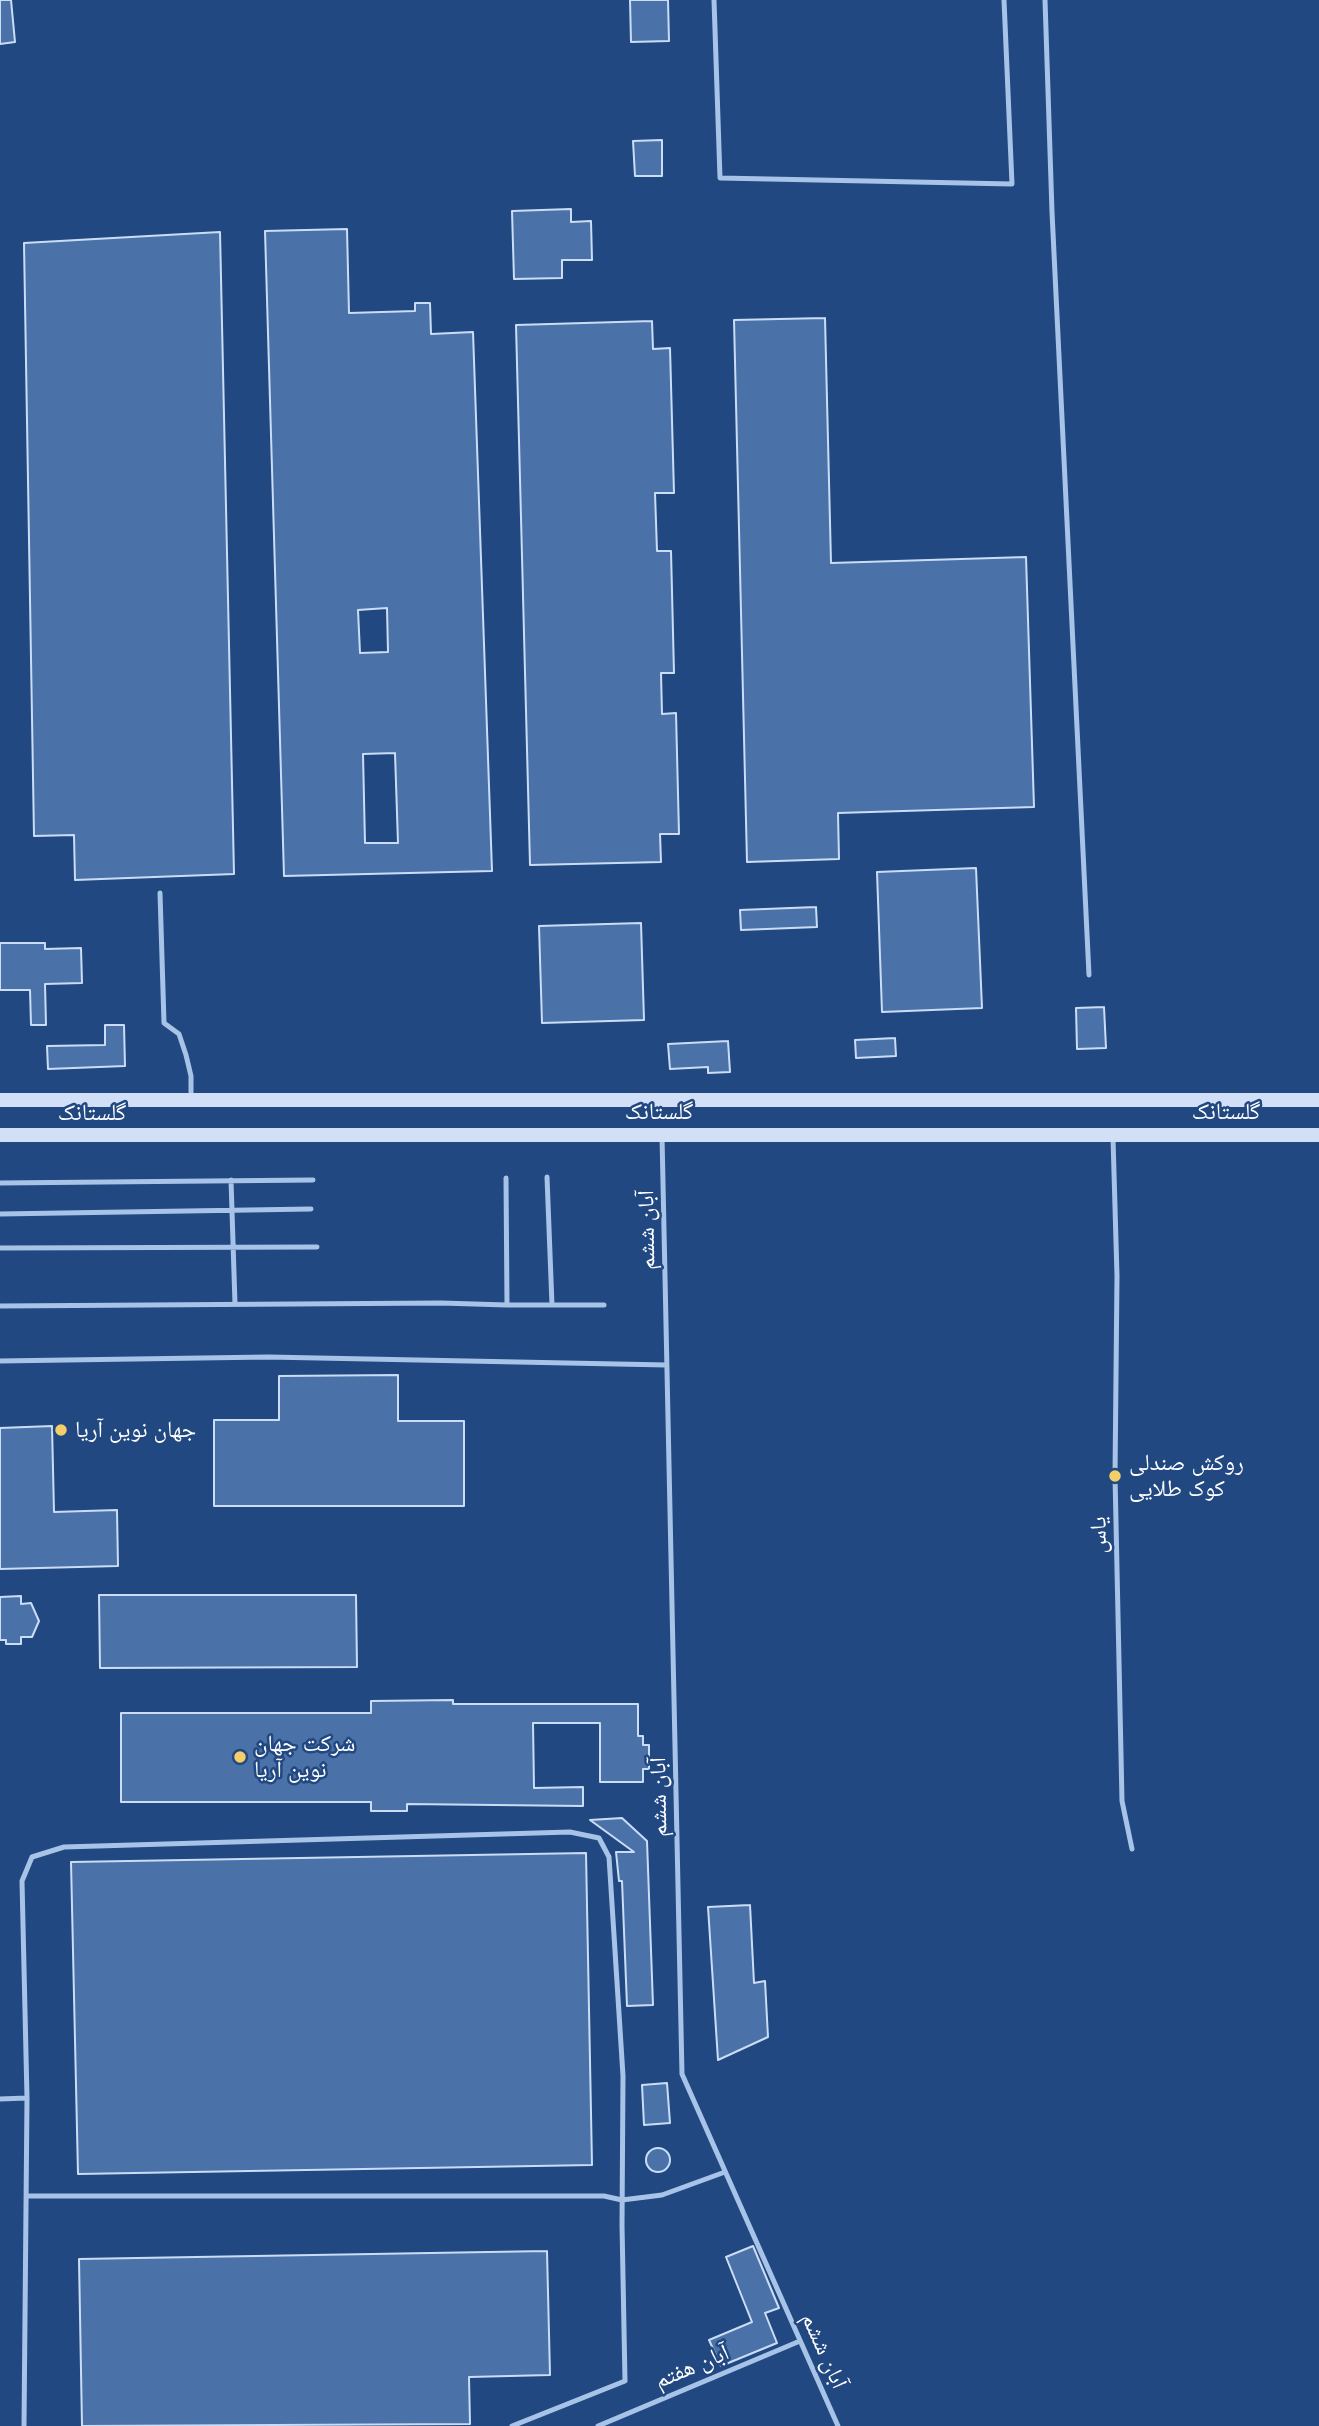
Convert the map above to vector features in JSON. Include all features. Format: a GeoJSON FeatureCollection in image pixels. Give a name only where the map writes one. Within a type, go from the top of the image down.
{"type":"FeatureCollection","features":[{"type":"Feature","properties":{"kind":"street","name":"گلستانک"},"geometry":{"type":"LineString","coordinates":[[0,1100],[1319,1100]]}},
{"type":"Feature","properties":{"kind":"street","name":"گلستانک"},"geometry":{"type":"LineString","coordinates":[[0,1135],[1319,1135]]}},
{"type":"Feature","properties":{"kind":"lane"},"geometry":{"type":"LineString","coordinates":[[714,0],[720,178],[1012,184],[1004,0]]}},
{"type":"Feature","properties":{"kind":"lane"},"geometry":{"type":"LineString","coordinates":[[1045,0],[1053,239],[1089,975]]}},
{"type":"Feature","properties":{"kind":"lane"},"geometry":{"type":"LineString","coordinates":[[160,893],[164,1023],[179,1034],[191,1076],[191,1100]]}},
{"type":"Feature","properties":{"kind":"lane","name":"آبان ششم"},"geometry":{"type":"LineString","coordinates":[[662,1135],[682,2074],[838,2426]]}},
{"type":"Feature","properties":{"kind":"lane","name":"یاس"},"geometry":{"type":"LineString","coordinates":[[1113,1135],[1117,1276],[1115,1476],[1122,1801],[1132,1849]]}},
{"type":"Feature","properties":{"kind":"lane"},"geometry":{"type":"LineString","coordinates":[[547,1177],[552,1305]]}},
{"type":"Feature","properties":{"kind":"lane"},"geometry":{"type":"LineString","coordinates":[[506,1178],[507,1305]]}},
{"type":"Feature","properties":{"kind":"lane"},"geometry":{"type":"LineString","coordinates":[[0,1183],[313,1180]]}},
{"type":"Feature","properties":{"kind":"lane"},"geometry":{"type":"LineString","coordinates":[[231,1181],[235,1304]]}},
{"type":"Feature","properties":{"kind":"lane"},"geometry":{"type":"LineString","coordinates":[[0,1214],[311,1209]]}},
{"type":"Feature","properties":{"kind":"lane"},"geometry":{"type":"LineString","coordinates":[[0,1248],[317,1247]]}},
{"type":"Feature","properties":{"kind":"lane"},"geometry":{"type":"LineString","coordinates":[[0,1306],[441,1303],[604,1305]]}},
{"type":"Feature","properties":{"kind":"lane"},"geometry":{"type":"LineString","coordinates":[[0,1361],[268,1357],[667,1365]]}},
{"type":"Feature","properties":{"kind":"lane"},"geometry":{"type":"LineString","coordinates":[[24,2426],[27,2098],[22,1881],[32,1857],[64,1847],[570,1832],[599,1838],[609,1857],[623,2076],[625,2381],[512,2426]]}},
{"type":"Feature","properties":{"kind":"lane"},"geometry":{"type":"LineString","coordinates":[[0,2099],[27,2098]]}},
{"type":"Feature","properties":{"kind":"lane"},"geometry":{"type":"LineString","coordinates":[[26,2196],[604,2196],[622,2200],[662,2195],[725,2172]]}},
{"type":"Feature","properties":{"kind":"lane","name":"آبان هفتم"},"geometry":{"type":"LineString","coordinates":[[598,2426],[800,2340]]}},
{"type":"Feature","properties":{"kind":"building"},"geometry":{"type":"Polygon","coordinates":[[[0,0],[11,0],[15,42],[0,44],[0,0]]]}},
{"type":"Feature","properties":{"kind":"building"},"geometry":{"type":"Polygon","coordinates":[[[630,0],[668,0],[669,41],[631,42],[630,0]]]}},
{"type":"Feature","properties":{"kind":"building"},"geometry":{"type":"Polygon","coordinates":[[[662,140],[662,176],[635,176],[633,141],[662,140]]]}},
{"type":"Feature","properties":{"kind":"building"},"geometry":{"type":"Polygon","coordinates":[[[571,209],[571,222],[591,221],[592,260],[562,260],[562,278],[514,279],[512,211],[571,209]]]}},
{"type":"Feature","properties":{"kind":"building"},"geometry":{"type":"Polygon","coordinates":[[[347,229],[349,313],[415,311],[415,303],[430,303],[431,334],[473,332],[492,871],[284,876],[265,231],[347,229]],[[387,608],[358,610],[360,653],[388,652],[387,608]],[[395,753],[363,754],[365,843],[398,843],[395,753]]]}},
{"type":"Feature","properties":{"kind":"building"},"geometry":{"type":"Polygon","coordinates":[[[220,232],[234,874],[75,880],[74,835],[34,836],[24,243],[220,232]]]}},
{"type":"Feature","properties":{"kind":"building"},"geometry":{"type":"Polygon","coordinates":[[[825,318],[831,563],[1026,557],[1034,807],[838,813],[839,859],[747,862],[734,320],[825,318]]]}},
{"type":"Feature","properties":{"kind":"building"},"geometry":{"type":"Polygon","coordinates":[[[652,321],[653,349],[670,348],[674,493],[655,493],[657,551],[671,551],[674,673],[661,673],[662,714],[676,713],[679,834],[660,834],[661,862],[530,865],[516,325],[652,321]]]}},
{"type":"Feature","properties":{"kind":"building"},"geometry":{"type":"Polygon","coordinates":[[[976,868],[982,1008],[882,1012],[877,872],[976,868]]]}},
{"type":"Feature","properties":{"kind":"building"},"geometry":{"type":"Polygon","coordinates":[[[816,907],[817,927],[741,930],[740,910],[816,907]]]}},
{"type":"Feature","properties":{"kind":"building"},"geometry":{"type":"Polygon","coordinates":[[[641,923],[644,1020],[542,1023],[539,926],[641,923]]]}},
{"type":"Feature","properties":{"kind":"building"},"geometry":{"type":"Polygon","coordinates":[[[0,943],[45,943],[45,949],[81,948],[82,983],[45,984],[46,1025],[31,1025],[30,990],[0,990],[0,943]]]}},
{"type":"Feature","properties":{"kind":"building"},"geometry":{"type":"Polygon","coordinates":[[[1104,1007],[1106,1048],[1077,1049],[1076,1008],[1104,1007]]]}},
{"type":"Feature","properties":{"kind":"building"},"geometry":{"type":"Polygon","coordinates":[[[105,1025],[124,1025],[125,1066],[48,1069],[47,1046],[105,1045],[105,1025]]]}},
{"type":"Feature","properties":{"kind":"building"},"geometry":{"type":"Polygon","coordinates":[[[895,1038],[896,1056],[856,1058],[855,1040],[895,1038]]]}},
{"type":"Feature","properties":{"kind":"building"},"geometry":{"type":"Polygon","coordinates":[[[728,1041],[730,1072],[708,1073],[708,1067],[670,1069],[668,1044],[728,1041]]]}},
{"type":"Feature","properties":{"kind":"building"},"geometry":{"type":"Polygon","coordinates":[[[398,1375],[398,1421],[464,1421],[464,1506],[214,1506],[214,1420],[279,1420],[279,1376],[398,1375]]]}},
{"type":"Feature","properties":{"kind":"building"},"geometry":{"type":"Polygon","coordinates":[[[52,1426],[54,1512],[117,1510],[118,1566],[0,1569],[0,1428],[52,1426]]]}},
{"type":"Feature","properties":{"kind":"building"},"geometry":{"type":"Polygon","coordinates":[[[99,1595],[356,1595],[357,1667],[100,1668],[99,1595]]]}},
{"type":"Feature","properties":{"kind":"building"},"geometry":{"type":"Polygon","coordinates":[[[21,1596],[21,1604],[31,1603],[39,1621],[32,1637],[21,1637],[21,1644],[6,1644],[6,1640],[0,1640],[0,1597],[21,1596]]]}},
{"type":"Feature","properties":{"kind":"building"},"geometry":{"type":"Polygon","coordinates":[[[453,1700],[453,1704],[638,1704],[638,1736],[643,1736],[643,1745],[649,1745],[649,1769],[643,1769],[643,1782],[600,1782],[600,1723],[533,1723],[534,1788],[583,1787],[583,1806],[407,1804],[407,1811],[371,1811],[371,1802],[121,1802],[121,1713],[371,1713],[371,1701],[453,1700]]]}},
{"type":"Feature","properties":{"kind":"building"},"geometry":{"type":"Polygon","coordinates":[[[622,1818],[647,1841],[653,2005],[627,2006],[622,1881],[619,1881],[616,1852],[634,1852],[590,1820],[622,1818]]]}},
{"type":"Feature","properties":{"kind":"building"},"geometry":{"type":"Polygon","coordinates":[[[586,1853],[592,2165],[78,2174],[71,1862],[586,1853]]]}},
{"type":"Feature","properties":{"kind":"building"},"geometry":{"type":"Polygon","coordinates":[[[750,1905],[754,1983],[765,1981],[768,2037],[718,2060],[708,1907],[750,1905]]]}},
{"type":"Feature","properties":{"kind":"building"},"geometry":{"type":"Polygon","coordinates":[[[667,2083],[670,2123],[644,2125],[642,2085],[667,2083]]]}},
{"type":"Feature","properties":{"kind":"building"},"geometry":{"type":"Polygon","coordinates":[[[658,2148],[667,2151],[670,2160],[667,2169],[658,2172],[649,2169],[646,2160],[649,2151],[658,2148]]]}},
{"type":"Feature","properties":{"kind":"building"},"geometry":{"type":"Polygon","coordinates":[[[753,2246],[779,2308],[765,2313],[777,2343],[721,2366],[709,2340],[752,2322],[726,2257],[753,2246]]]}},
{"type":"Feature","properties":{"kind":"building"},"geometry":{"type":"Polygon","coordinates":[[[547,2251],[550,2375],[469,2377],[470,2424],[82,2426],[79,2259],[547,2251]]]}},
{"type":"Feature","properties":{"kind":"place","name":"جهان نوین آریا"},"geometry":{"type":"Point","coordinates":[61,1430]}},
{"type":"Feature","properties":{"kind":"place","name":"روکش صندلی کوک طلایی"},"geometry":{"type":"Point","coordinates":[1115,1476]}},
{"type":"Feature","properties":{"kind":"place","name":"شرکت جهان نوین آریا"},"geometry":{"type":"Point","coordinates":[240,1757]}}]}
